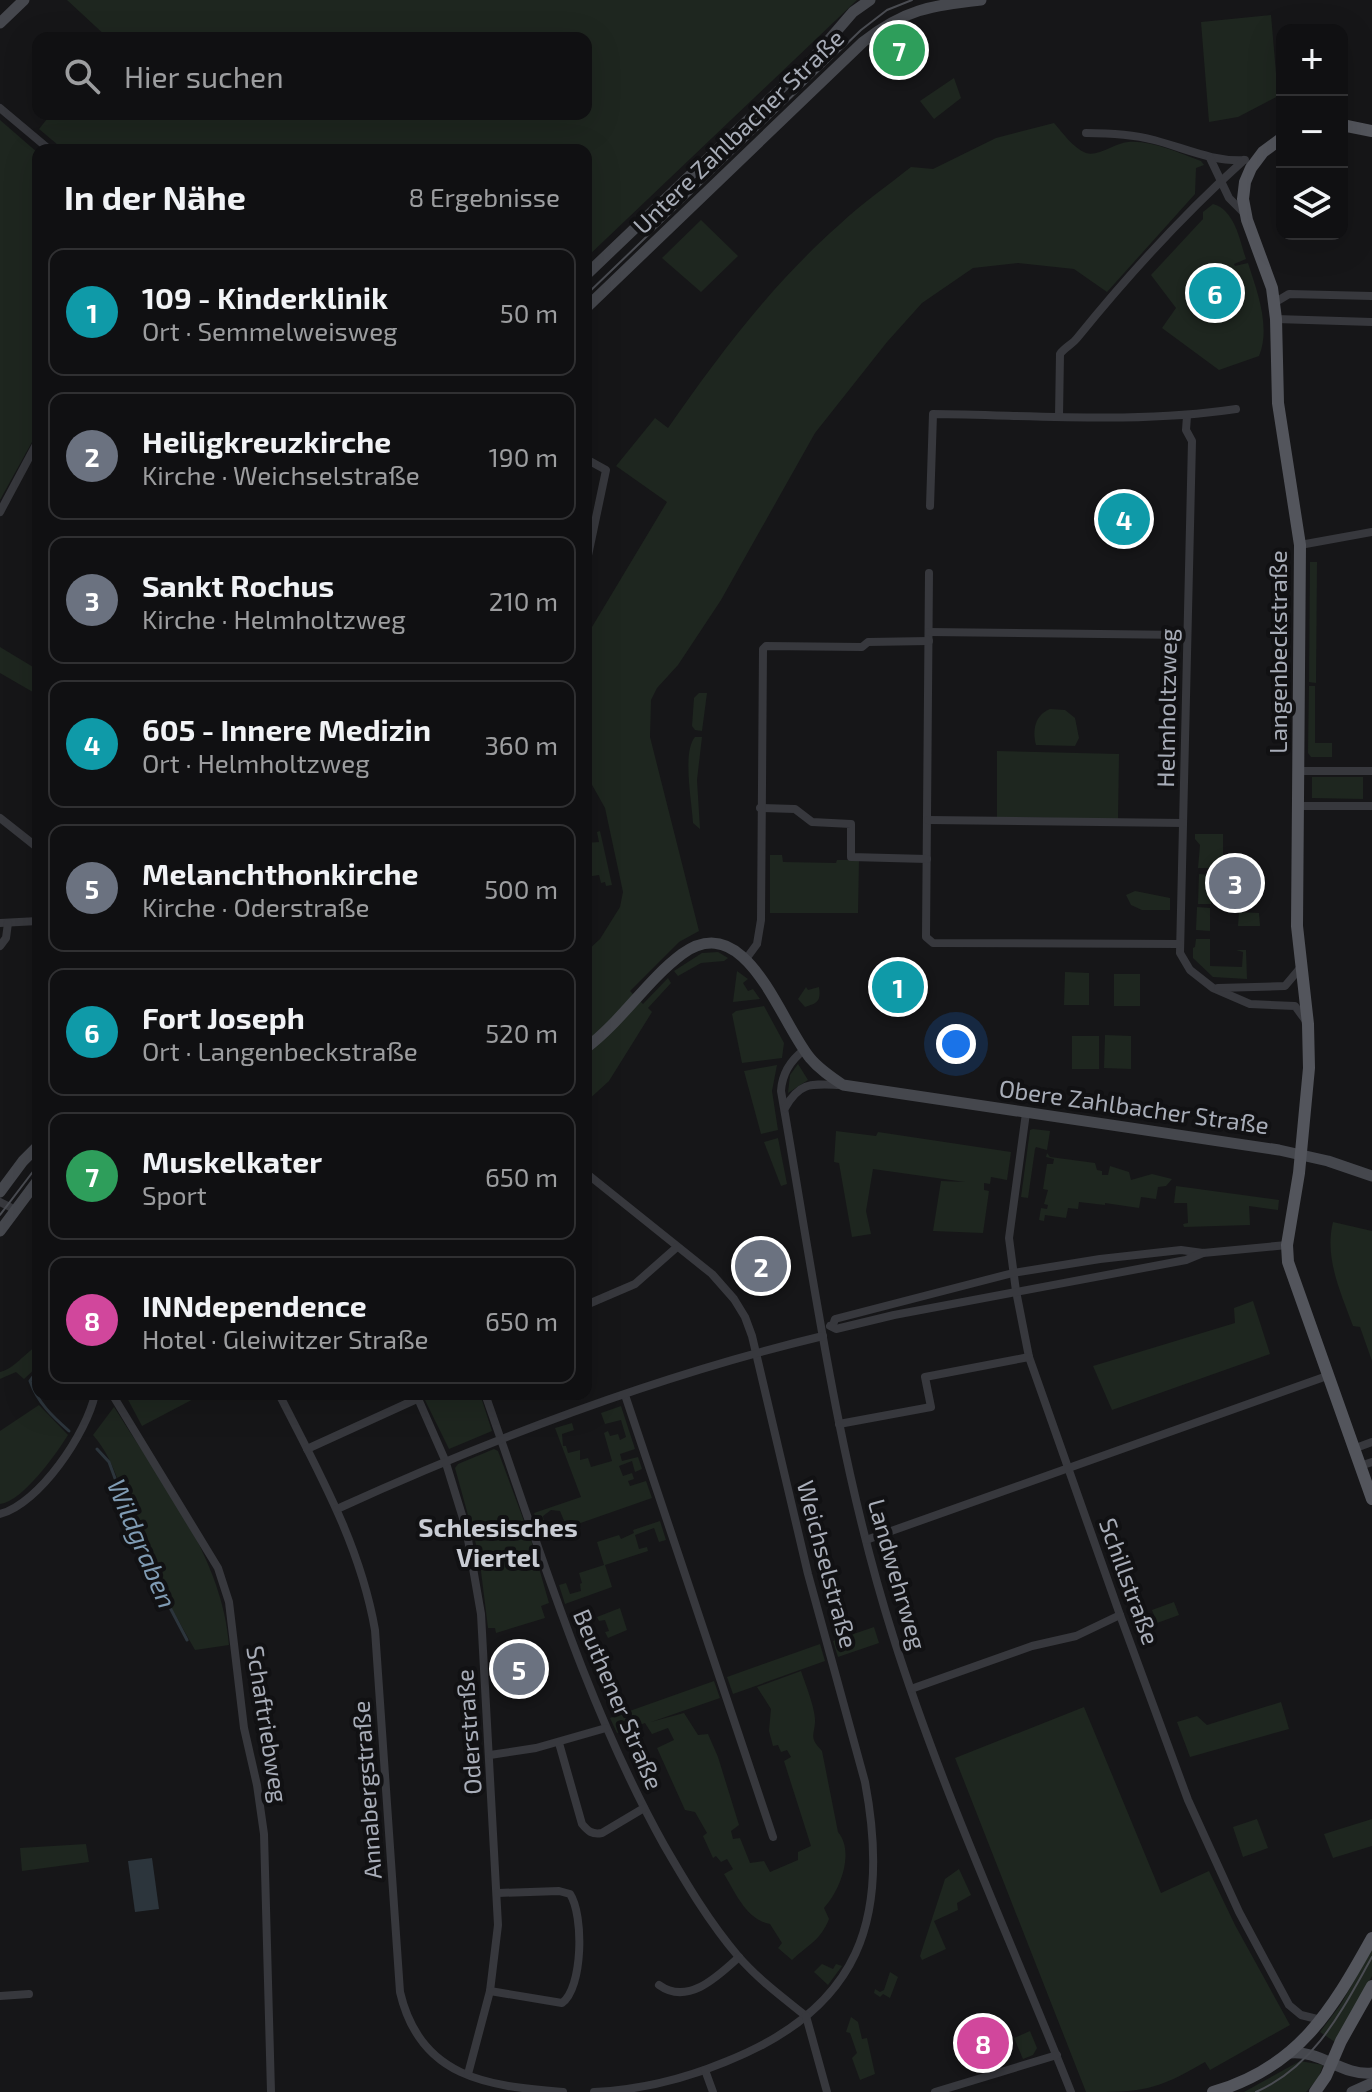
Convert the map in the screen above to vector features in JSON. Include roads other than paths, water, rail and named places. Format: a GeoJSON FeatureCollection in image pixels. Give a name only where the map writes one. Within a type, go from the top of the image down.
{"type":"FeatureCollection","features":[{"type":"Feature","properties":{"kind":"main road"},"geometry":{"type":"LineString","coordinates":[[1348,126],[1372,131]]}},
{"type":"Feature","properties":{"kind":"main road"},"geometry":{"type":"LineString","coordinates":[[1251,159],[1276,142]]}},
{"type":"Feature","properties":{"kind":"main road","name":"Langenbeckstraße"},"geometry":{"type":"LineString","coordinates":[[1251,159],[1245,182],[1245,214],[1269,277],[1274,303],[1279,414],[1300,545],[1297,926],[1308,1024],[1309,1068],[1287,1245],[1293,1280],[1353,1449],[1366,1464],[1372,1499]]}},
{"type":"Feature","properties":{"kind":"main road"},"geometry":{"type":"LineString","coordinates":[[1213,2092],[1268,2069],[1290,2053],[1322,2020],[1372,1938]]}},
{"type":"Feature","properties":{"kind":"main road"},"geometry":{"type":"LineString","coordinates":[[1315,2092],[1372,1986]]}},
{"type":"Feature","properties":{"kind":"street"},"geometry":{"type":"LineString","coordinates":[[0,23],[24,0]]}},
{"type":"Feature","properties":{"kind":"street","name":"Untere Zahlbacher Straße"},"geometry":{"type":"LineString","coordinates":[[592,269],[815,56],[853,12],[870,0]]}},
{"type":"Feature","properties":{"kind":"street","name":"Untere Zahlbacher Straße"},"geometry":{"type":"LineString","coordinates":[[592,302],[863,42],[890,22],[918,9],[981,0]]}},
{"type":"Feature","properties":{"kind":"street"},"geometry":{"type":"LineString","coordinates":[[0,108],[43,144]]}},
{"type":"Feature","properties":{"kind":"street"},"geometry":{"type":"LineString","coordinates":[[1086,133],[1125,133],[1210,158],[1251,159]]}},
{"type":"Feature","properties":{"kind":"street"},"geometry":{"type":"LineString","coordinates":[[1210,158],[1229,198],[1245,214]]}},
{"type":"Feature","properties":{"kind":"street"},"geometry":{"type":"LineString","coordinates":[[1059,416],[1060,354],[1204,197],[1251,159]]}},
{"type":"Feature","properties":{"kind":"street"},"geometry":{"type":"LineString","coordinates":[[1204,197],[1216,195],[1229,198]]}},
{"type":"Feature","properties":{"kind":"street"},"geometry":{"type":"LineString","coordinates":[[1274,303],[1289,294],[1372,296]]}},
{"type":"Feature","properties":{"kind":"street"},"geometry":{"type":"LineString","coordinates":[[1276,319],[1372,322]]}},
{"type":"Feature","properties":{"kind":"street"},"geometry":{"type":"LineString","coordinates":[[930,506],[933,414],[1187,416],[1236,409]]}},
{"type":"Feature","properties":{"kind":"street","name":"Helmholtzweg"},"geometry":{"type":"LineString","coordinates":[[1179,944],[1192,441],[1186,430],[1187,416]]}},
{"type":"Feature","properties":{"kind":"street"},"geometry":{"type":"LineString","coordinates":[[0,512],[32,452]]}},
{"type":"Feature","properties":{"kind":"street"},"geometry":{"type":"LineString","coordinates":[[592,462],[606,470],[592,536]]}},
{"type":"Feature","properties":{"kind":"street"},"geometry":{"type":"LineString","coordinates":[[1300,545],[1372,532]]}},
{"type":"Feature","properties":{"kind":"street"},"geometry":{"type":"LineString","coordinates":[[929,573],[926,937],[933,943],[1179,944],[1180,953],[1190,970],[1213,988],[1250,1004],[1295,1006],[1308,1024]]}},
{"type":"Feature","properties":{"kind":"street"},"geometry":{"type":"LineString","coordinates":[[746,959],[757,944],[760,933],[763,649],[766,646],[862,647],[868,642],[929,637],[1187,635]]}},
{"type":"Feature","properties":{"kind":"street"},"geometry":{"type":"LineString","coordinates":[[1299,771],[1372,771]]}},
{"type":"Feature","properties":{"kind":"street"},"geometry":{"type":"LineString","coordinates":[[1297,806],[1372,806]]}},
{"type":"Feature","properties":{"kind":"street"},"geometry":{"type":"LineString","coordinates":[[760,808],[795,809],[812,822],[851,824],[851,857],[927,859]]}},
{"type":"Feature","properties":{"kind":"street"},"geometry":{"type":"LineString","coordinates":[[0,818],[32,843]]}},
{"type":"Feature","properties":{"kind":"street"},"geometry":{"type":"LineString","coordinates":[[928,820],[1183,823]]}},
{"type":"Feature","properties":{"kind":"street"},"geometry":{"type":"LineString","coordinates":[[0,946],[6,938],[4,923],[32,921]]}},
{"type":"Feature","properties":{"kind":"street"},"geometry":{"type":"LineString","coordinates":[[592,1042],[667,967],[691,948],[716,942],[727,944],[746,959],[804,1050],[815,1064],[843,1085]]}},
{"type":"Feature","properties":{"kind":"street"},"geometry":{"type":"LineString","coordinates":[[1213,988],[1285,986],[1301,967]]}},
{"type":"Feature","properties":{"kind":"street","name":"Landwehrweg"},"geometry":{"type":"LineString","coordinates":[[804,1050],[789,1066],[781,1091],[839,1424],[866,1540],[911,1689],[976,1862],[1071,2092]]}},
{"type":"Feature","properties":{"kind":"street"},"geometry":{"type":"LineString","coordinates":[[784,1108],[795,1092],[804,1086],[843,1085]]}},
{"type":"Feature","properties":{"kind":"street","name":"Obere Zahlbacher Straße"},"geometry":{"type":"LineString","coordinates":[[843,1085],[1300,1154],[1372,1176]]}},
{"type":"Feature","properties":{"kind":"street","name":"Schillstraße"},"geometry":{"type":"LineString","coordinates":[[1026,1113],[1009,1238],[1029,1357],[1188,1800],[1239,1912],[1289,2005],[1301,2015],[1322,2020]]}},
{"type":"Feature","properties":{"kind":"street"},"geometry":{"type":"LineString","coordinates":[[0,1192],[32,1152]]}},
{"type":"Feature","properties":{"kind":"street","name":"Weichselstraße"},"geometry":{"type":"LineString","coordinates":[[592,1180],[712,1274],[734,1299],[748,1326],[808,1574],[859,1757],[875,1838],[872,1902],[849,1969],[837,1987],[806,2016]]}},
{"type":"Feature","properties":{"kind":"street"},"geometry":{"type":"LineString","coordinates":[[0,1231],[32,1187]]}},
{"type":"Feature","properties":{"kind":"street"},"geometry":{"type":"LineString","coordinates":[[0,1202],[14,1209]]}},
{"type":"Feature","properties":{"kind":"street"},"geometry":{"type":"LineString","coordinates":[[337,1509],[500,1438],[755,1351],[822,1332],[833,1325],[835,1319],[1013,1273],[1181,1250],[1203,1253],[1287,1245]]}},
{"type":"Feature","properties":{"kind":"street"},"geometry":{"type":"LineString","coordinates":[[592,1302],[635,1284],[677,1247]]}},
{"type":"Feature","properties":{"kind":"street"},"geometry":{"type":"LineString","coordinates":[[833,1325],[836,1329],[1016,1291],[1186,1260],[1203,1253]]}},
{"type":"Feature","properties":{"kind":"street"},"geometry":{"type":"LineString","coordinates":[[839,1424],[931,1407],[925,1377],[1029,1357]]}},
{"type":"Feature","properties":{"kind":"street"},"geometry":{"type":"LineString","coordinates":[[866,1540],[1327,1376]]}},
{"type":"Feature","properties":{"kind":"street"},"geometry":{"type":"LineString","coordinates":[[625,1395],[773,1837]]}},
{"type":"Feature","properties":{"kind":"street"},"geometry":{"type":"LineString","coordinates":[[0,1514],[19,1506],[66,1455],[82,1430],[93,1400]]}},
{"type":"Feature","properties":{"kind":"street","name":"Schaftriebweg"},"geometry":{"type":"LineString","coordinates":[[119,1400],[218,1568],[229,1602],[244,1728],[264,1834],[271,2092]]}},
{"type":"Feature","properties":{"kind":"street","name":"Annabergstraße"},"geometry":{"type":"LineString","coordinates":[[282,1400],[337,1509],[365,1577],[375,1630],[402,2003],[411,2026],[429,2053],[447,2067],[510,2086],[563,2092]]}},
{"type":"Feature","properties":{"kind":"street"},"geometry":{"type":"LineString","coordinates":[[307,1449],[410,1400]]}},
{"type":"Feature","properties":{"kind":"street","name":"Oderstraße"},"geometry":{"type":"LineString","coordinates":[[420,1400],[445,1460],[466,1528],[478,1587],[498,1893],[497,1940],[490,1991],[468,2074]]}},
{"type":"Feature","properties":{"kind":"street","name":"Beuthener Straße"},"geometry":{"type":"LineString","coordinates":[[487,1400],[559,1609],[606,1728],[644,1808],[710,1919],[739,1957],[806,2016]]}},
{"type":"Feature","properties":{"kind":"street"},"geometry":{"type":"LineString","coordinates":[[1353,1449],[1372,1442]]}},
{"type":"Feature","properties":{"kind":"street"},"geometry":{"type":"LineString","coordinates":[[911,1689],[1032,1646],[1076,1636],[1120,1615]]}},
{"type":"Feature","properties":{"kind":"street"},"geometry":{"type":"LineString","coordinates":[[490,1755],[559,1743],[606,1728]]}},
{"type":"Feature","properties":{"kind":"street"},"geometry":{"type":"LineString","coordinates":[[559,1743],[582,1824],[588,1831],[595,1835],[602,1833],[644,1808]]}},
{"type":"Feature","properties":{"kind":"street"},"geometry":{"type":"LineString","coordinates":[[490,1991],[562,2003],[572,1992],[580,1947],[576,1907],[570,1894],[559,1891],[498,1893]]}},
{"type":"Feature","properties":{"kind":"street"},"geometry":{"type":"LineString","coordinates":[[659,1985],[667,1991],[697,1989],[717,1977],[739,1957]]}},
{"type":"Feature","properties":{"kind":"street"},"geometry":{"type":"LineString","coordinates":[[0,1996],[29,1994]]}},
{"type":"Feature","properties":{"kind":"street"},"geometry":{"type":"LineString","coordinates":[[594,2092],[646,2086],[705,2070],[745,2054],[797,2025],[806,2016],[827,2092]]}},
{"type":"Feature","properties":{"kind":"street"},"geometry":{"type":"LineString","coordinates":[[1290,2053],[1311,2053],[1360,2074],[1372,2073]]}},
{"type":"Feature","properties":{"kind":"street"},"geometry":{"type":"LineString","coordinates":[[935,2092],[1057,2055]]}},
{"type":"Feature","properties":{"kind":"street"},"geometry":{"type":"LineString","coordinates":[[705,2070],[713,2092]]}},
{"type":"Feature","properties":{"kind":"street"},"geometry":{"type":"LineString","coordinates":[[1352,2092],[1372,2083]]}},
{"type":"Feature","properties":{"kind":"waterway","name":"Wildgraben"},"geometry":{"type":"LineString","coordinates":[[32,1378],[32,1386]]}},
{"type":"Feature","properties":{"kind":"waterway","name":"Wildgraben"},"geometry":{"type":"LineString","coordinates":[[40,1400],[69,1431]]}},
{"type":"Feature","properties":{"kind":"waterway","name":"Wildgraben"},"geometry":{"type":"LineString","coordinates":[[97,1449],[109,1462],[145,1560],[187,1640]]}},
{"type":"Feature","properties":{"kind":"tram line"},"geometry":{"type":"LineString","coordinates":[[592,289],[861,30],[887,10],[912,0]]}},
{"type":"Feature","properties":{"kind":"tram line"},"geometry":{"type":"LineString","coordinates":[[0,1215],[32,1173]]}},
{"type":"Feature","properties":{"kind":"tram line"},"geometry":{"type":"LineString","coordinates":[[1256,2092],[1277,2081],[1311,2051],[1338,2016],[1372,1957]]}},
{"type":"Feature","properties":{"kind":"place","name":"Muskelkater"},"geometry":{"type":"Point","coordinates":[899,50]}},
{"type":"Feature","properties":{"kind":"place","name":"Fort Joseph"},"geometry":{"type":"Point","coordinates":[1215,293]}},
{"type":"Feature","properties":{"kind":"place","name":"605 - Innere Medizin"},"geometry":{"type":"Point","coordinates":[1124,519]}},
{"type":"Feature","properties":{"kind":"place","name":"Sankt Rochus"},"geometry":{"type":"Point","coordinates":[1235,883]}},
{"type":"Feature","properties":{"kind":"place","name":"109 - Kinderklinik"},"geometry":{"type":"Point","coordinates":[898,987]}},
{"type":"Feature","properties":{"kind":"place","name":"Heiligkreuzkirche"},"geometry":{"type":"Point","coordinates":[761,1266]}},
{"type":"Feature","properties":{"kind":"place","name":"Melanchthonkirche"},"geometry":{"type":"Point","coordinates":[519,1669]}},
{"type":"Feature","properties":{"kind":"place","name":"INNdependence"},"geometry":{"type":"Point","coordinates":[983,2043]}},
{"type":"Feature","properties":{"kind":"district","name":"Schlesisches Viertel"},"geometry":{"type":"Point","coordinates":[498,1541]}}]}
